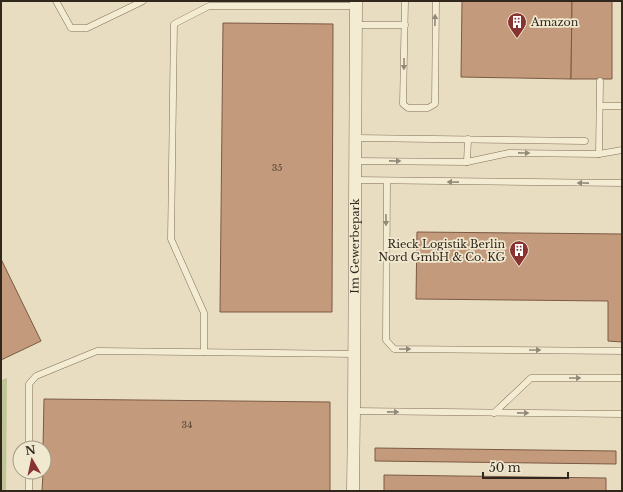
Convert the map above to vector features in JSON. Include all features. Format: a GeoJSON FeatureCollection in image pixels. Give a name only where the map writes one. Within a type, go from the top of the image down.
{"type":"FeatureCollection","features":[{"type":"Feature","properties":{"kind":"street","name":"Im Gewerbepark"},"geometry":{"type":"LineString","coordinates":[[353,491],[356,3]]}},
{"type":"Feature","properties":{"kind":"lane"},"geometry":{"type":"LineString","coordinates":[[56,1],[71,28],[87,28],[143,1]]}},
{"type":"Feature","properties":{"kind":"lane"},"geometry":{"type":"LineString","coordinates":[[405,1],[404,104],[408,108],[428,108],[434,104],[436,1]]}},
{"type":"Feature","properties":{"kind":"lane"},"geometry":{"type":"LineString","coordinates":[[204,352],[204,313],[171,239],[174,24],[209,6],[356,3]]}},
{"type":"Feature","properties":{"kind":"lane"},"geometry":{"type":"LineString","coordinates":[[356,25],[405,25]]}},
{"type":"Feature","properties":{"kind":"lane"},"geometry":{"type":"LineString","coordinates":[[599,154],[600,81]]}},
{"type":"Feature","properties":{"kind":"lane"},"geometry":{"type":"LineString","coordinates":[[600,106],[622,106]]}},
{"type":"Feature","properties":{"kind":"lane"},"geometry":{"type":"LineString","coordinates":[[356,138],[584,141]]}},
{"type":"Feature","properties":{"kind":"lane"},"geometry":{"type":"LineString","coordinates":[[467,162],[468,139]]}},
{"type":"Feature","properties":{"kind":"lane"},"geometry":{"type":"LineString","coordinates":[[356,161],[467,162],[509,153],[599,154],[622,150]]}},
{"type":"Feature","properties":{"kind":"lane"},"geometry":{"type":"LineString","coordinates":[[355,180],[622,183]]}},
{"type":"Feature","properties":{"kind":"lane"},"geometry":{"type":"LineString","coordinates":[[386,181],[386,340],[394,349],[622,351]]}},
{"type":"Feature","properties":{"kind":"lane"},"geometry":{"type":"LineString","coordinates":[[29,440],[29,384],[36,376],[97,351],[355,354]]}},
{"type":"Feature","properties":{"kind":"lane"},"geometry":{"type":"LineString","coordinates":[[494,413],[531,378],[622,378]]}},
{"type":"Feature","properties":{"kind":"lane"},"geometry":{"type":"LineString","coordinates":[[354,411],[622,414]]}},
{"type":"Feature","properties":{"kind":"lane"},"geometry":{"type":"LineString","coordinates":[[29,480],[29,491]]}},
{"type":"Feature","properties":{"kind":"green space"},"geometry":{"type":"Polygon","coordinates":[[[7,378],[6,491],[1,491],[1,380],[7,378]]]}},
{"type":"Feature","properties":{"kind":"building","name":"Amazon"},"geometry":{"type":"Polygon","coordinates":[[[462,1],[572,1],[571,79],[461,77],[462,1]]]}},
{"type":"Feature","properties":{"kind":"building"},"geometry":{"type":"Polygon","coordinates":[[[572,1],[612,1],[612,79],[571,79],[572,1]]]}},
{"type":"Feature","properties":{"kind":"building"},"geometry":{"type":"Polygon","coordinates":[[[223,23],[333,24],[332,312],[220,312],[223,23]]]}},
{"type":"Feature","properties":{"kind":"building","name":"Rieck Logistik Berlin Nord GmbH & Co. KG"},"geometry":{"type":"Polygon","coordinates":[[[417,232],[622,234],[622,342],[608,341],[608,301],[416,299],[417,232]]]}},
{"type":"Feature","properties":{"kind":"building"},"geometry":{"type":"Polygon","coordinates":[[[1,259],[41,341],[1,360],[1,259]]]}},
{"type":"Feature","properties":{"kind":"building"},"geometry":{"type":"Polygon","coordinates":[[[44,399],[330,402],[330,491],[42,491],[43,480],[52,480],[52,440],[43,440],[44,399]]]}},
{"type":"Feature","properties":{"kind":"building"},"geometry":{"type":"Polygon","coordinates":[[[375,448],[616,451],[616,464],[375,461],[375,448]]]}},
{"type":"Feature","properties":{"kind":"building"},"geometry":{"type":"Polygon","coordinates":[[[384,475],[606,478],[606,491],[384,491],[384,475]]]}},
{"type":"Feature","properties":{"kind":"place","name":"Amazon"},"geometry":{"type":"Point","coordinates":[517,39]}},
{"type":"Feature","properties":{"kind":"place","name":"Rieck Logistik Berlin Nord GmbH & Co. KG"},"geometry":{"type":"Point","coordinates":[519,267]}}]}
